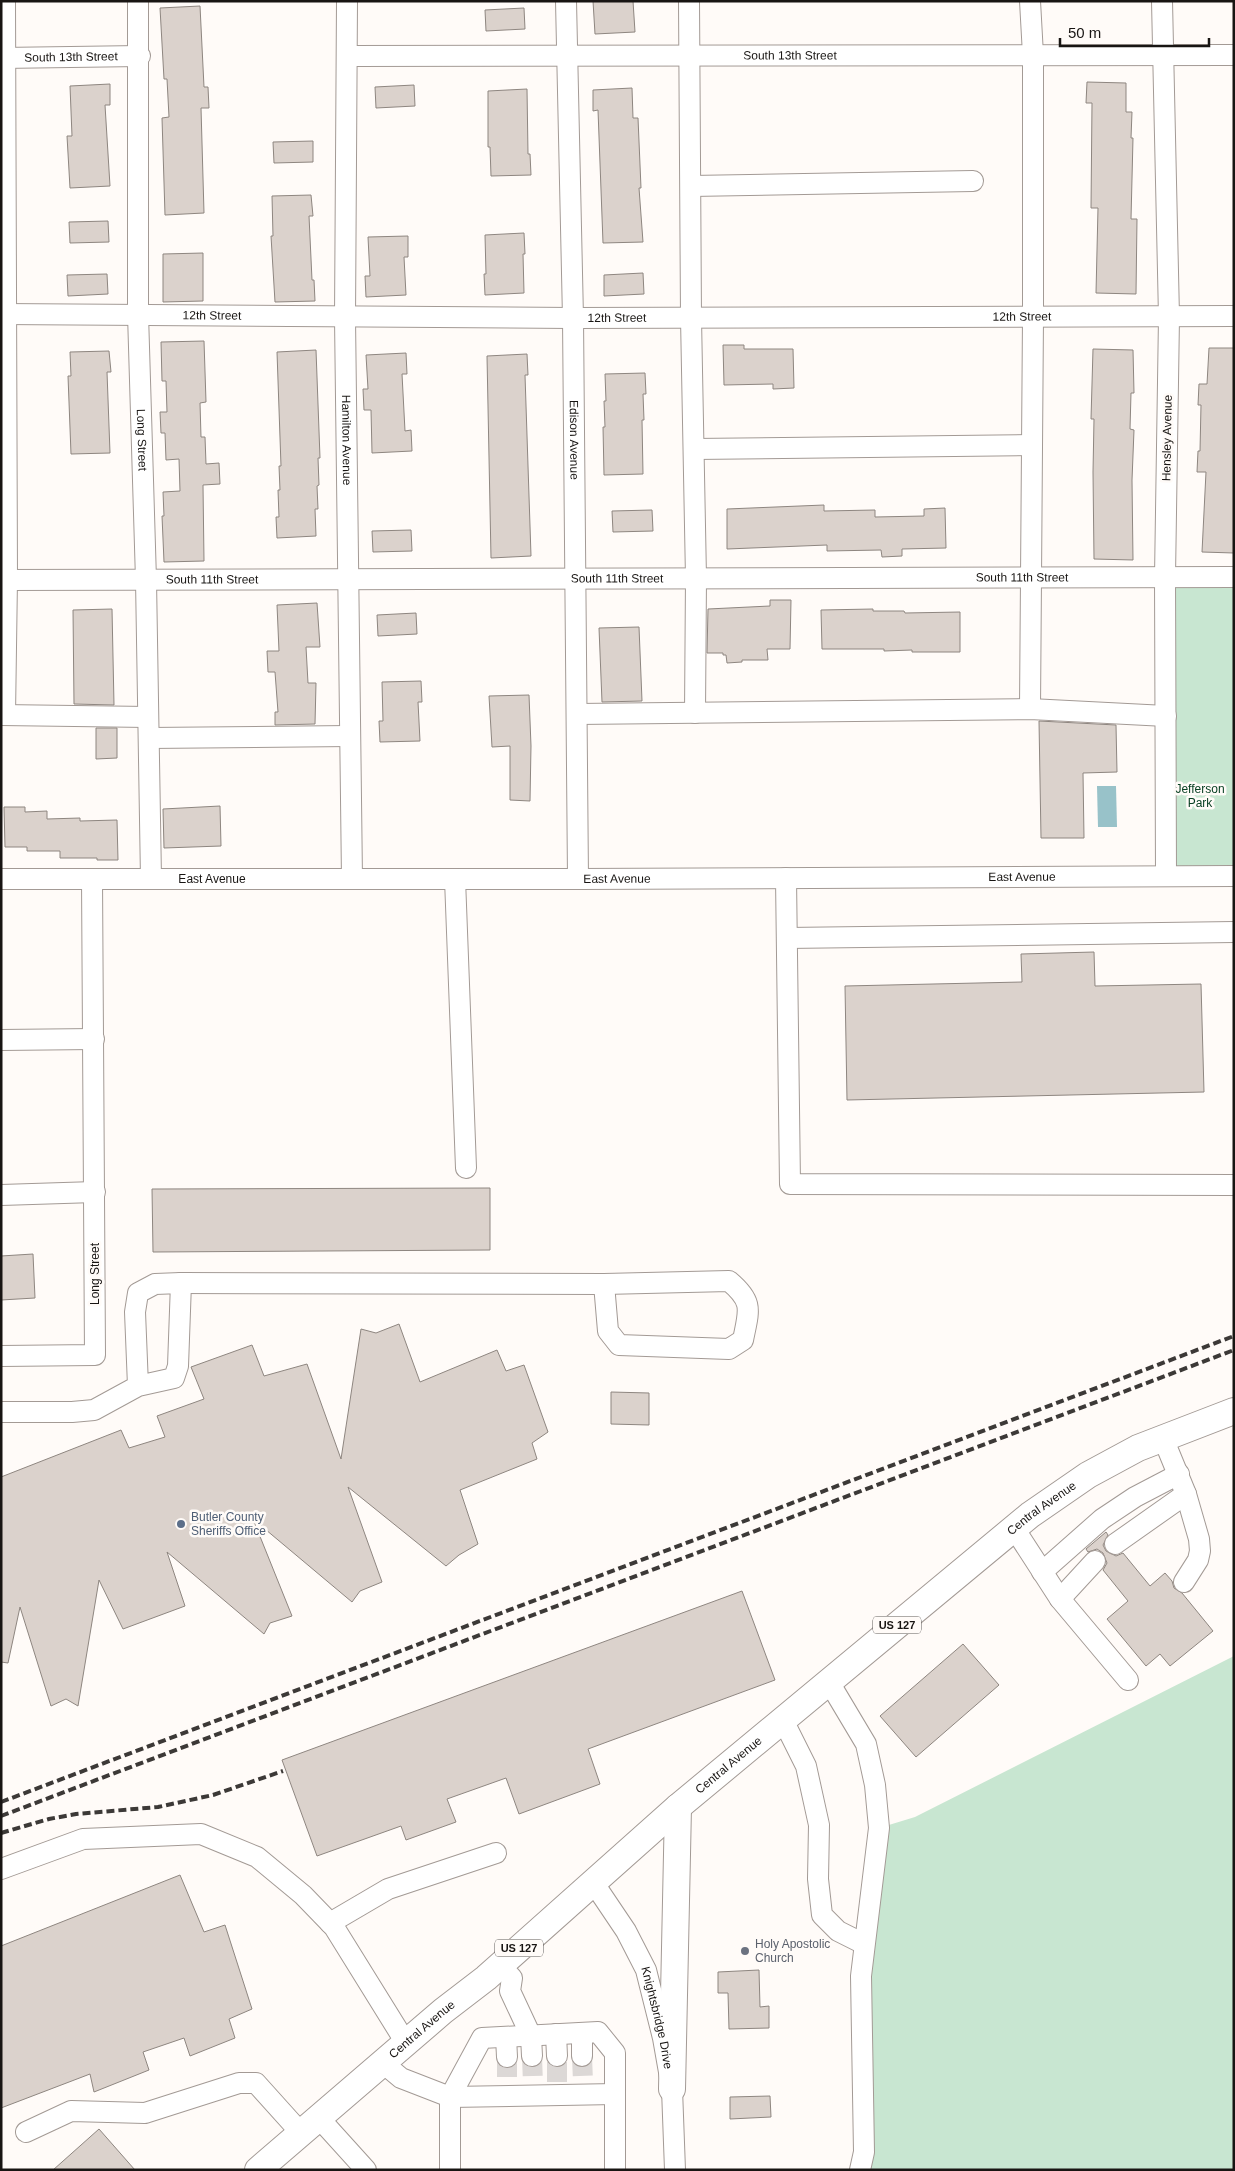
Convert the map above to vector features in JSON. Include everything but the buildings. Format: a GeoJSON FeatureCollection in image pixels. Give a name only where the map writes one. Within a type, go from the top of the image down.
{"type":"FeatureCollection","features":[{"type":"Feature","properties":{"kind":"main road","name":"Central Avenue"},"geometry":{"type":"LineString","coordinates":[[258,2170],[406,2043],[493,1972],[678,1807],[1014,1528],[1088,1475],[1138,1448],[1234,1411]]}},
{"type":"Feature","properties":{"kind":"main road"},"geometry":{"type":"LineString","coordinates":[[672,2088],[678,1807]]}},
{"type":"Feature","properties":{"kind":"street"},"geometry":{"type":"LineString","coordinates":[[5,1],[3,58],[3,715],[148,717]]}},
{"type":"Feature","properties":{"kind":"street","name":"Long Street"},"geometry":{"type":"LineString","coordinates":[[138,1],[140,56],[138,314],[146,580],[151,879]]}},
{"type":"Feature","properties":{"kind":"street","name":"Hamilton Avenue"},"geometry":{"type":"LineString","coordinates":[[347,1],[345,318],[352,879]]}},
{"type":"Feature","properties":{"kind":"street","name":"Edison Avenue"},"geometry":{"type":"LineString","coordinates":[[566,1],[573,318],[578,879]]}},
{"type":"Feature","properties":{"kind":"street"},"geometry":{"type":"LineString","coordinates":[[689,1],[691,318],[696,578],[695,713]]}},
{"type":"Feature","properties":{"kind":"street"},"geometry":{"type":"LineString","coordinates":[[1030,1],[1033,55],[1030,709]]}},
{"type":"Feature","properties":{"kind":"street","name":"Hensley Avenue"},"geometry":{"type":"LineString","coordinates":[[1162,1],[1170,317],[1165,577],[1166,875]]}},
{"type":"Feature","properties":{"kind":"street","name":"South 13th Street"},"geometry":{"type":"LineString","coordinates":[[348,56],[1234,55]]}},
{"type":"Feature","properties":{"kind":"street","name":"South 13th Street"},"geometry":{"type":"LineString","coordinates":[[3,58],[140,56]]}},
{"type":"Feature","properties":{"kind":"street"},"geometry":{"type":"LineString","coordinates":[[691,186],[973,181]]}},
{"type":"Feature","properties":{"kind":"street","name":"12th Street"},"geometry":{"type":"LineString","coordinates":[[4,314],[138,314],[345,318],[1234,316]]}},
{"type":"Feature","properties":{"kind":"street"},"geometry":{"type":"LineString","coordinates":[[694,449],[1032,445]]}},
{"type":"Feature","properties":{"kind":"street","name":"South 11th Street"},"geometry":{"type":"LineString","coordinates":[[4,580],[1234,577]]}},
{"type":"Feature","properties":{"kind":"street"},"geometry":{"type":"LineString","coordinates":[[577,714],[1030,709],[1166,716]]}},
{"type":"Feature","properties":{"kind":"street"},"geometry":{"type":"LineString","coordinates":[[149,738],[350,736]]}},
{"type":"Feature","properties":{"kind":"street","name":"East Avenue"},"geometry":{"type":"LineString","coordinates":[[1,879],[1234,876]]}},
{"type":"Feature","properties":{"kind":"street"},"geometry":{"type":"LineString","coordinates":[[786,878],[790,1184],[1234,1186]]}},
{"type":"Feature","properties":{"kind":"street","name":"Long Street"},"geometry":{"type":"LineString","coordinates":[[1,1356],[95,1355],[92,879]]}},
{"type":"Feature","properties":{"kind":"street"},"geometry":{"type":"LineString","coordinates":[[455,879],[466,1168]]}},
{"type":"Feature","properties":{"kind":"street"},"geometry":{"type":"LineString","coordinates":[[786,938],[1234,932]]}},
{"type":"Feature","properties":{"kind":"street"},"geometry":{"type":"LineString","coordinates":[[1,1040],[94,1039]]}},
{"type":"Feature","properties":{"kind":"street"},"geometry":{"type":"LineString","coordinates":[[1,1195],[95,1192]]}},
{"type":"Feature","properties":{"kind":"street"},"geometry":{"type":"LineString","coordinates":[[138,1386],[135,1312],[138,1293],[155,1284],[604,1284],[729,1281],[744,1293],[749,1310],[743,1340],[729,1349],[619,1345],[608,1331],[604,1284]]}},
{"type":"Feature","properties":{"kind":"street"},"geometry":{"type":"LineString","coordinates":[[1,1412],[72,1412],[94,1410],[138,1386],[174,1378],[178,1366],[181,1284]]}},
{"type":"Feature","properties":{"kind":"street"},"geometry":{"type":"LineString","coordinates":[[1163,1438],[1179,1474],[1199,1539],[1200,1551],[1198,1560],[1184,1582]]}},
{"type":"Feature","properties":{"kind":"street"},"geometry":{"type":"LineString","coordinates":[[1042,1572],[1102,1519],[1134,1497],[1179,1474]]}},
{"type":"Feature","properties":{"kind":"street"},"geometry":{"type":"LineString","coordinates":[[1115,1544],[1186,1494]]}},
{"type":"Feature","properties":{"kind":"street"},"geometry":{"type":"LineString","coordinates":[[1014,1528],[1060,1598],[1128,1680]]}},
{"type":"Feature","properties":{"kind":"street"},"geometry":{"type":"LineString","coordinates":[[1060,1598],[1095,1561]]}},
{"type":"Feature","properties":{"kind":"street"},"geometry":{"type":"LineString","coordinates":[[829,1682],[866,1744],[875,1785],[879,1828],[861,1976],[864,2152],[860,2170]]}},
{"type":"Feature","properties":{"kind":"street"},"geometry":{"type":"LineString","coordinates":[[783,1720],[806,1766],[818,1825],[818,1879],[822,1914],[838,1930],[864,1944]]}},
{"type":"Feature","properties":{"kind":"street"},"geometry":{"type":"LineString","coordinates":[[1,1869],[84,1839],[201,1834],[257,1857],[303,1896],[330,1923],[406,2043]]}},
{"type":"Feature","properties":{"kind":"street"},"geometry":{"type":"LineString","coordinates":[[330,1923],[388,1889],[496,1853]]}},
{"type":"Feature","properties":{"kind":"street","name":"Knightsbridge Drive"},"geometry":{"type":"LineString","coordinates":[[593,1882],[626,1931],[646,1970],[663,2038],[672,2088],[675,2170]]}},
{"type":"Feature","properties":{"kind":"street"},"geometry":{"type":"LineString","coordinates":[[493,1972],[512,1978],[510,1991],[531,2036],[532,2056]]}},
{"type":"Feature","properties":{"kind":"street"},"geometry":{"type":"LineString","coordinates":[[450,2170],[450,2097],[482,2038],[598,2032],[615,2053],[605,2170]]}},
{"type":"Feature","properties":{"kind":"street"},"geometry":{"type":"LineString","coordinates":[[582,2033],[582,2056]]}},
{"type":"Feature","properties":{"kind":"street"},"geometry":{"type":"LineString","coordinates":[[556,2034],[557,2056]]}},
{"type":"Feature","properties":{"kind":"street"},"geometry":{"type":"LineString","coordinates":[[506,2037],[507,2057]]}},
{"type":"Feature","properties":{"kind":"street"},"geometry":{"type":"LineString","coordinates":[[383,2063],[401,2078],[450,2097],[507,2090],[557,2088],[583,2088],[610,2094]]}},
{"type":"Feature","properties":{"kind":"street"},"geometry":{"type":"LineString","coordinates":[[26,2132],[71,2111],[145,2113],[239,2083],[256,2083],[366,2170]]}},
{"type":"Feature","properties":{"kind":"street"},"geometry":{"type":"LineString","coordinates":[[610,2094],[615,2170]]}},
{"type":"Feature","properties":{"kind":"green space","name":"Jefferson Park"},"geometry":{"type":"Polygon","coordinates":[[[1165,577],[1234,577],[1234,876],[1166,875],[1165,577]]]}},
{"type":"Feature","properties":{"kind":"green space"},"geometry":{"type":"Polygon","coordinates":[[[1234,1656],[1234,2170],[860,2170],[861,2058],[879,1828],[915,1817],[1234,1656]]]}},
{"type":"Feature","properties":{"kind":"water"},"geometry":{"type":"Polygon","coordinates":[[[1097,786],[1116,786],[1117,827],[1098,827],[1097,786]]]}},
{"type":"Feature","properties":{"kind":"tunnel"},"geometry":{"type":"LineString","coordinates":[[532,2056],[533,2084]]}},
{"type":"Feature","properties":{"kind":"tunnel"},"geometry":{"type":"LineString","coordinates":[[557,2056],[557,2082]]}},
{"type":"Feature","properties":{"kind":"tunnel"},"geometry":{"type":"LineString","coordinates":[[582,2056],[583,2082]]}},
{"type":"Feature","properties":{"kind":"tunnel"},"geometry":{"type":"LineString","coordinates":[[507,2057],[507,2084]]}},
{"type":"Feature","properties":{"kind":"railway"},"geometry":{"type":"LineString","coordinates":[[1,1802],[1234,1336]]}},
{"type":"Feature","properties":{"kind":"railway"},"geometry":{"type":"LineString","coordinates":[[1,1816],[1234,1350]]}},
{"type":"Feature","properties":{"kind":"railway"},"geometry":{"type":"LineString","coordinates":[[1,1833],[49,1819],[76,1814],[158,1807],[213,1795],[283,1771]]}},
{"type":"Feature","properties":{"kind":"place","name":"Butler County Sheriffs Office"},"geometry":{"type":"Point","coordinates":[181,1524]}},
{"type":"Feature","properties":{"kind":"place","name":"Holy Apostolic Church"},"geometry":{"type":"Point","coordinates":[745,1951]}}]}
